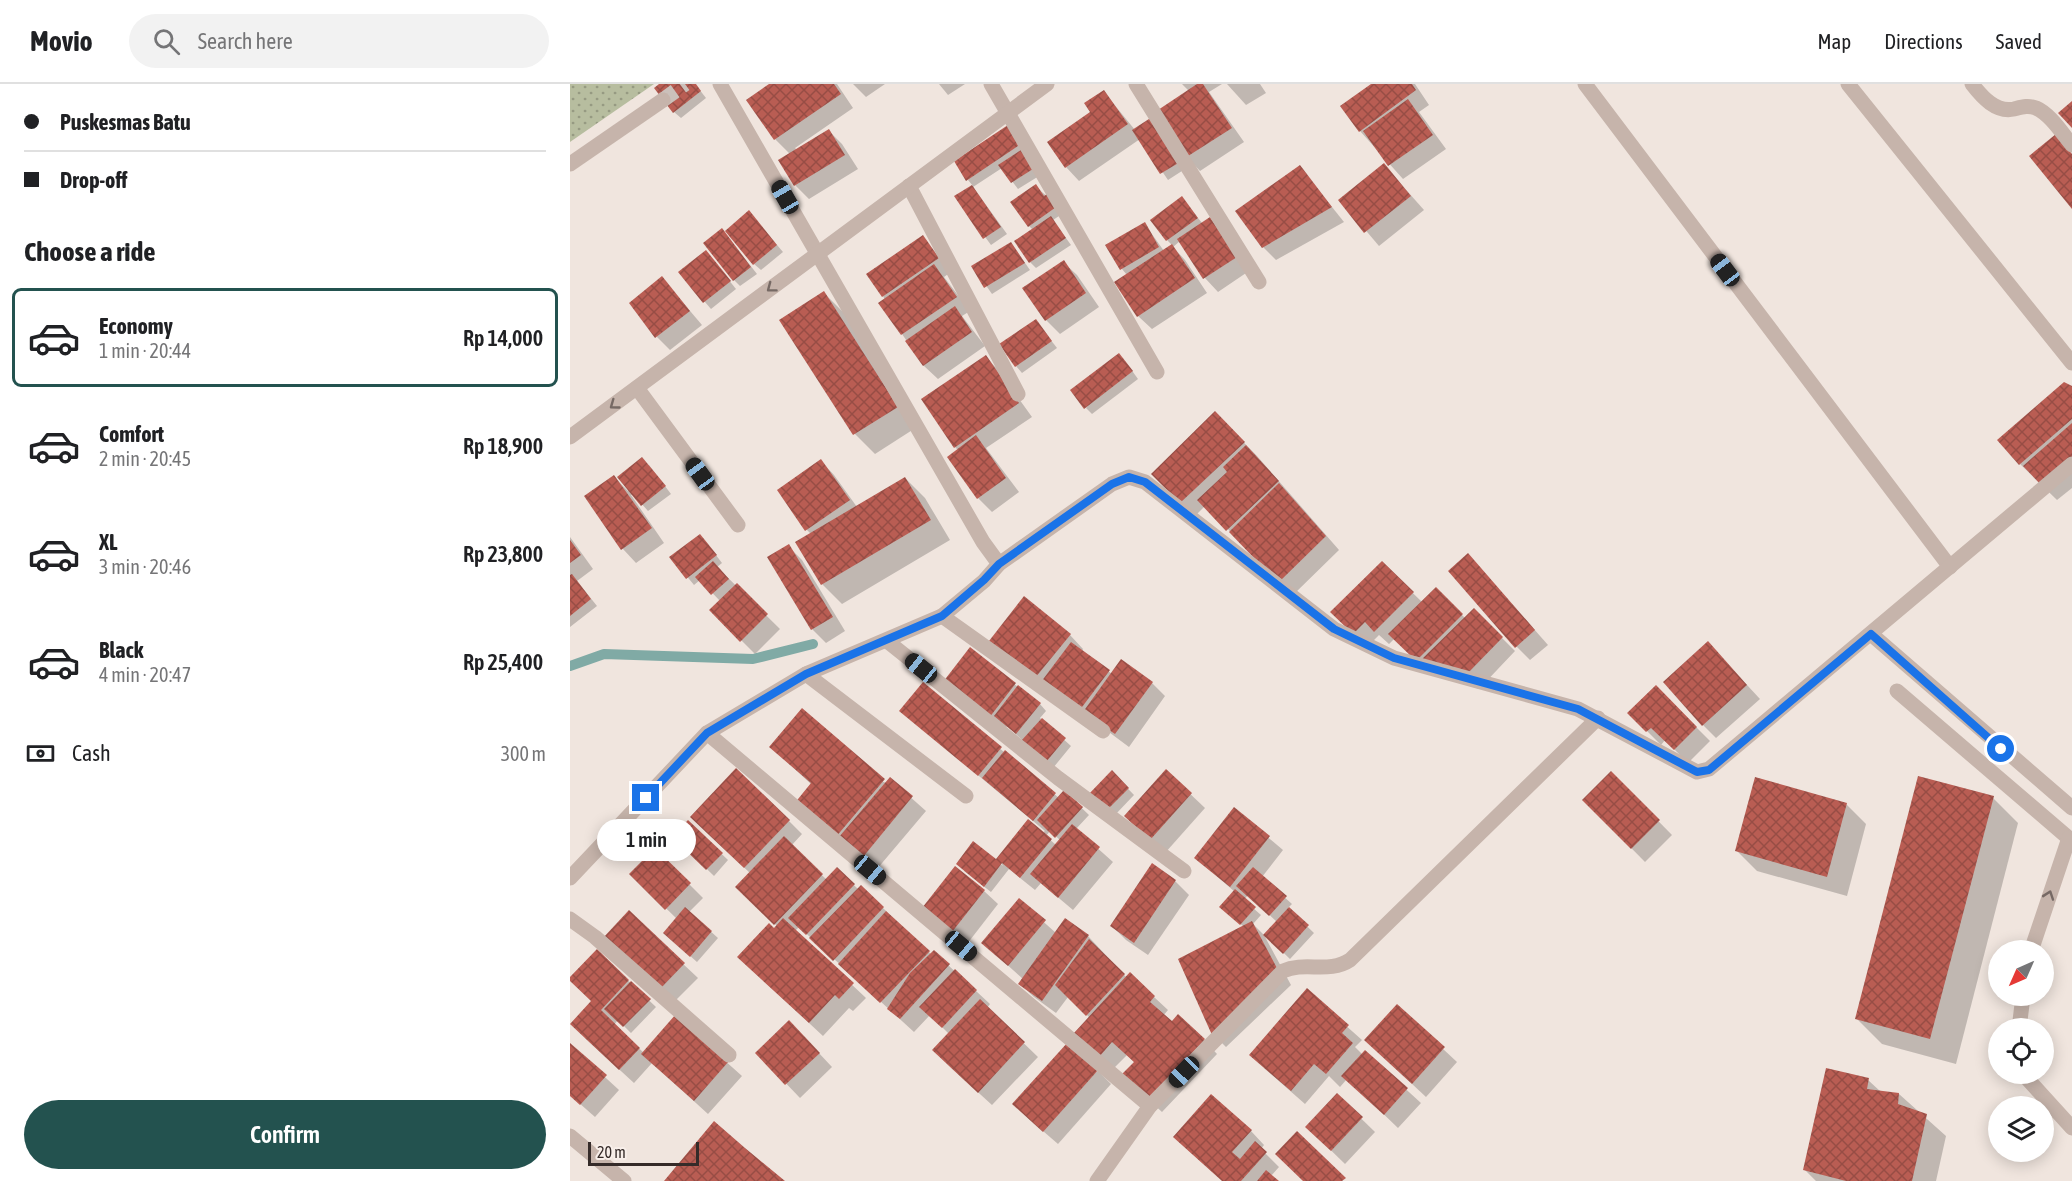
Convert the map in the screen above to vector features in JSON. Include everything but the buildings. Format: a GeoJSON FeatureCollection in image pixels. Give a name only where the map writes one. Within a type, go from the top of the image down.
{"type":"FeatureCollection","features":[{"type":"Feature","properties":{"kind":"street"},"geometry":{"type":"LineString","coordinates":[[720,84],[983,542],[999,564]]}},
{"type":"Feature","properties":{"kind":"street"},"geometry":{"type":"LineString","coordinates":[[991,84],[1157,372]]}},
{"type":"Feature","properties":{"kind":"street"},"geometry":{"type":"LineString","coordinates":[[570,437],[1047,84]]}},
{"type":"Feature","properties":{"kind":"street"},"geometry":{"type":"LineString","coordinates":[[1136,84],[1259,282]]}},
{"type":"Feature","properties":{"kind":"street"},"geometry":{"type":"LineString","coordinates":[[1584,84],[1950,567]]}},
{"type":"Feature","properties":{"kind":"street"},"geometry":{"type":"LineString","coordinates":[[1848,84],[2072,363]]}},
{"type":"Feature","properties":{"kind":"street"},"geometry":{"type":"LineString","coordinates":[[1972,84],[1979,94],[1999,108],[2011,110],[2024,105],[2037,108],[2072,145]]}},
{"type":"Feature","properties":{"kind":"street"},"geometry":{"type":"LineString","coordinates":[[570,164],[663,100]]}},
{"type":"Feature","properties":{"kind":"street"},"geometry":{"type":"LineString","coordinates":[[909,186],[1018,394]]}},
{"type":"Feature","properties":{"kind":"street"},"geometry":{"type":"LineString","coordinates":[[637,388],[738,525]]}},
{"type":"Feature","properties":{"kind":"street"},"geometry":{"type":"LineString","coordinates":[[570,878],[707,733],[806,674],[942,616],[999,564],[1112,484],[1129,477],[1145,482],[1334,629],[1354,640],[1394,658],[1551,699],[1598,718],[1687,769],[1697,772],[1709,770],[2072,464]]}},
{"type":"Feature","properties":{"kind":"street"},"geometry":{"type":"LineString","coordinates":[[942,616],[1103,731]]}},
{"type":"Feature","properties":{"kind":"street"},"geometry":{"type":"LineString","coordinates":[[1871,634],[2072,808]]}},
{"type":"Feature","properties":{"kind":"street"},"geometry":{"type":"LineString","coordinates":[[887,641],[1058,778],[1184,871]]}},
{"type":"Feature","properties":{"kind":"street"},"geometry":{"type":"LineString","coordinates":[[806,674],[966,796]]}},
{"type":"Feature","properties":{"kind":"street"},"geometry":{"type":"LineString","coordinates":[[1897,692],[2070,840],[2035,940]]}},
{"type":"Feature","properties":{"kind":"street"},"geometry":{"type":"LineString","coordinates":[[1096,1181],[1150,1106],[1283,971],[1297,966],[1340,967],[1350,960],[1598,718]]}},
{"type":"Feature","properties":{"kind":"street"},"geometry":{"type":"LineString","coordinates":[[707,733],[1150,1106]]}},
{"type":"Feature","properties":{"kind":"street"},"geometry":{"type":"LineString","coordinates":[[570,919],[595,937],[729,1055]]}},
{"type":"Feature","properties":{"kind":"street"},"geometry":{"type":"LineString","coordinates":[[2032,1084],[2072,1128]]}},
{"type":"Feature","properties":{"kind":"street"},"geometry":{"type":"LineString","coordinates":[[570,1136],[624,1181]]}},
{"type":"Feature","properties":{"kind":"green space"},"geometry":{"type":"Polygon","coordinates":[[[570,84],[654,84],[570,142],[570,84]]]}},
{"type":"Feature","properties":{"kind":"waterway"},"geometry":{"type":"LineString","coordinates":[[570,666],[604,654],[753,659],[813,644]]}},
{"type":"Feature","properties":{"kind":"tunnel"},"geometry":{"type":"LineString","coordinates":[[663,100],[685,84]]}},
{"type":"Feature","properties":{"kind":"route"},"geometry":{"type":"LineString","coordinates":[[646,798],[707,733],[806,674],[942,616],[999,564],[1112,484],[1129,477],[1145,482],[1334,629],[1364,645],[1394,658],[1551,699],[1578,709],[1687,769],[1697,772],[1709,770],[1871,634],[2001,749]]}}]}
